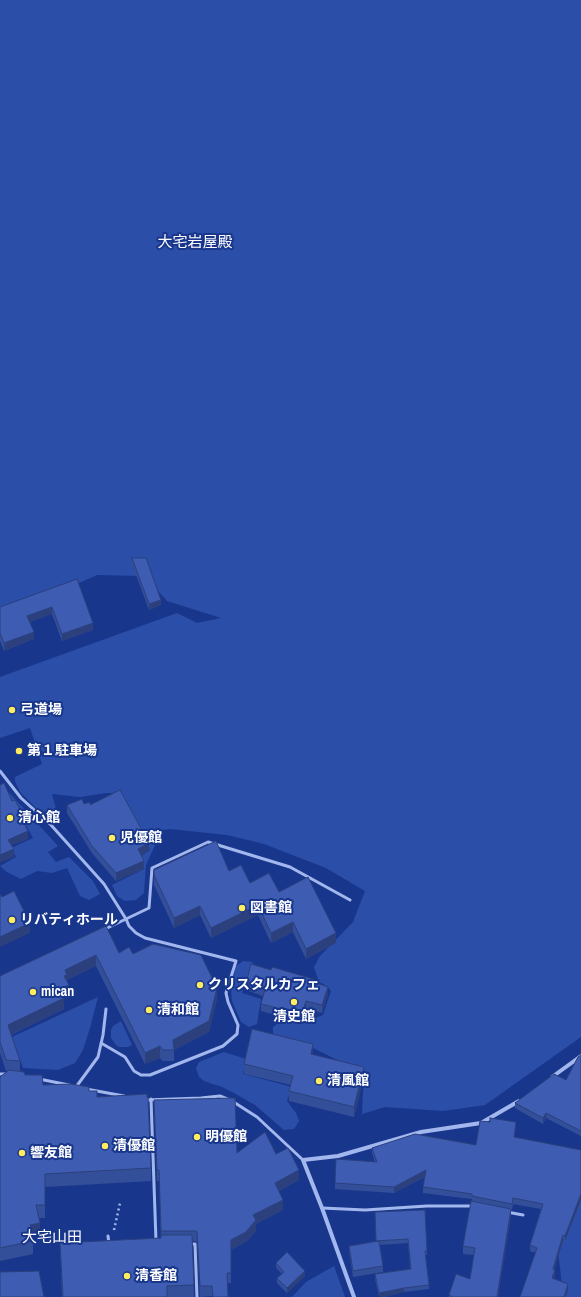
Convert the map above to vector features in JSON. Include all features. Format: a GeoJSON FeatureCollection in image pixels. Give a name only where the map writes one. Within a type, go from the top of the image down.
{"type":"FeatureCollection","features":[{"type":"Feature","properties":{"kind":"street"},"geometry":{"type":"LineString","coordinates":[[549,1079],[581,1056]]}},
{"type":"Feature","properties":{"kind":"street"},"geometry":{"type":"LineString","coordinates":[[354,1297],[303,1160],[338,1156],[421,1132],[480,1123],[524,1097]]}},
{"type":"Feature","properties":{"kind":"lane"},"geometry":{"type":"LineString","coordinates":[[0,771],[21,798],[51,825],[104,884],[129,926],[136,933],[145,938],[236,961],[226,993],[228,1002],[238,1025],[237,1034],[223,1046],[150,1075],[141,1075],[134,1071],[125,1057],[101,1043]]}},
{"type":"Feature","properties":{"kind":"lane"},"geometry":{"type":"LineString","coordinates":[[98,932],[149,908],[152,868],[208,842],[290,867],[350,900]]}},
{"type":"Feature","properties":{"kind":"lane"},"geometry":{"type":"LineString","coordinates":[[76,1087],[98,1057],[106,1009]]}},
{"type":"Feature","properties":{"kind":"lane"},"geometry":{"type":"LineString","coordinates":[[0,1074],[12,1075]]}},
{"type":"Feature","properties":{"kind":"lane"},"geometry":{"type":"LineString","coordinates":[[33,1078],[129,1097]]}},
{"type":"Feature","properties":{"kind":"lane"},"geometry":{"type":"LineString","coordinates":[[144,1100],[220,1096],[232,1101],[257,1117],[303,1160]]}},
{"type":"Feature","properties":{"kind":"lane"},"geometry":{"type":"LineString","coordinates":[[151,1099],[156,1244]]}},
{"type":"Feature","properties":{"kind":"lane"},"geometry":{"type":"LineString","coordinates":[[322,1208],[365,1210],[427,1206],[471,1205],[478,1207]]}},
{"type":"Feature","properties":{"kind":"lane"},"geometry":{"type":"LineString","coordinates":[[501,1211],[523,1215]]}},
{"type":"Feature","properties":{"kind":"lane"},"geometry":{"type":"LineString","coordinates":[[108,1236],[109,1246]]}},
{"type":"Feature","properties":{"kind":"lane"},"geometry":{"type":"LineString","coordinates":[[187,1244],[195,1244],[197,1297]]}},
{"type":"Feature","properties":{"kind":"path"},"geometry":{"type":"LineString","coordinates":[[115,1228],[120,1203]]}},
{"type":"Feature","properties":{"kind":"shaded area"},"geometry":{"type":"Polygon","coordinates":[[[0,0],[581,0],[581,1037],[485,1105],[443,1111],[385,1107],[362,1114],[364,1073],[313,1048],[279,1040],[273,1034],[273,1027],[277,1024],[287,1022],[301,1024],[323,1015],[331,991],[327,986],[319,982],[314,967],[320,956],[353,922],[365,891],[326,868],[264,844],[227,835],[170,829],[162,830],[146,865],[144,893],[136,900],[125,901],[117,896],[112,885],[144,869],[140,857],[150,850],[142,832],[119,793],[107,793],[80,797],[52,794],[56,809],[52,814],[39,811],[20,792],[15,781],[15,777],[42,764],[30,728],[0,738],[0,677],[177,613],[197,623],[221,618],[167,601],[145,576],[97,575],[0,618],[0,0]]]}},
{"type":"Feature","properties":{"kind":"shaded area"},"geometry":{"type":"Polygon","coordinates":[[[5,788],[58,846],[48,852],[56,862],[69,857],[93,881],[100,894],[89,900],[80,896],[67,868],[52,873],[37,871],[21,879],[7,872],[0,866],[16,857],[11,848],[33,838],[5,788]]]}},
{"type":"Feature","properties":{"kind":"shaded area"},"geometry":{"type":"Polygon","coordinates":[[[243,961],[253,962],[242,993],[261,999],[257,1024],[249,1027],[241,1022],[232,1001],[231,989],[236,966],[243,961]]]}},
{"type":"Feature","properties":{"kind":"shaded area"},"geometry":{"type":"Polygon","coordinates":[[[98,997],[83,1050],[75,1063],[58,1070],[23,1068],[12,1037],[98,997]]]}},
{"type":"Feature","properties":{"kind":"shaded area"},"geometry":{"type":"Polygon","coordinates":[[[121,1021],[132,1045],[128,1047],[119,1047],[111,1038],[111,1030],[113,1026],[121,1021]]]}},
{"type":"Feature","properties":{"kind":"shaded area"},"geometry":{"type":"Polygon","coordinates":[[[224,1052],[246,1059],[243,1074],[292,1087],[287,1101],[296,1113],[299,1121],[294,1129],[284,1130],[255,1105],[222,1087],[204,1081],[199,1077],[196,1068],[199,1062],[224,1052]]]}},
{"type":"Feature","properties":{"kind":"shaded area"},"geometry":{"type":"Polygon","coordinates":[[[581,1194],[581,1297],[565,1297],[563,1294],[557,1242],[581,1194]]]}},
{"type":"Feature","properties":{"kind":"shaded area"},"geometry":{"type":"Polygon","coordinates":[[[334,1266],[345,1297],[292,1297],[306,1282],[334,1266]]]}},
{"type":"Feature","properties":{"kind":"building"},"geometry":{"type":"Polygon","coordinates":[[[132,558],[146,558],[161,600],[149,604],[132,558]]]}},
{"type":"Feature","properties":{"kind":"building"},"geometry":{"type":"Polygon","coordinates":[[[77,579],[93,623],[62,634],[52,607],[27,616],[34,632],[4,643],[0,633],[0,607],[77,579]]]}},
{"type":"Feature","properties":{"kind":"building","name":"清心館"},"geometry":{"type":"Polygon","coordinates":[[[4,783],[12,801],[15,800],[26,820],[23,821],[28,831],[8,840],[14,849],[0,855],[0,785],[4,783]]]}},
{"type":"Feature","properties":{"kind":"building","name":"児優館"},"geometry":{"type":"Polygon","coordinates":[[[120,790],[149,843],[138,849],[144,861],[116,873],[92,846],[67,805],[82,799],[84,804],[90,802],[90,805],[120,790]]]}},
{"type":"Feature","properties":{"kind":"building","name":"図書館"},"geometry":{"type":"Polygon","coordinates":[[[216,841],[229,871],[241,865],[250,883],[269,873],[279,892],[308,877],[336,933],[306,949],[293,922],[271,933],[258,905],[211,928],[200,906],[174,918],[154,875],[154,870],[216,841]]]}},
{"type":"Feature","properties":{"kind":"building","name":"リバティホール"},"geometry":{"type":"Polygon","coordinates":[[[14,891],[30,923],[0,937],[0,894],[2,897],[14,891]]]}},
{"type":"Feature","properties":{"kind":"building"},"geometry":{"type":"Polygon","coordinates":[[[106,926],[119,953],[129,947],[133,954],[153,944],[201,955],[217,988],[209,1021],[173,1040],[174,1050],[163,1050],[160,1046],[145,1053],[96,955],[65,970],[67,975],[64,976],[69,985],[60,989],[64,998],[8,1025],[20,1061],[6,1060],[0,1042],[0,976],[106,926]]]}},
{"type":"Feature","properties":{"kind":"building","name":"清史館"},"geometry":{"type":"Polygon","coordinates":[[[251,964],[271,970],[272,967],[320,981],[319,984],[328,987],[322,1005],[306,1001],[302,1014],[261,1004],[265,989],[246,983],[251,964]]]}},
{"type":"Feature","properties":{"kind":"building","name":"清風館"},"geometry":{"type":"Polygon","coordinates":[[[252,1029],[313,1044],[311,1054],[364,1067],[354,1107],[289,1091],[293,1076],[244,1064],[252,1029]]]}},
{"type":"Feature","properties":{"kind":"building"},"geometry":{"type":"Polygon","coordinates":[[[581,1055],[581,1131],[546,1113],[543,1118],[515,1103],[554,1074],[566,1080],[578,1057],[581,1055]]]}},
{"type":"Feature","properties":{"kind":"building"},"geometry":{"type":"Polygon","coordinates":[[[9,1070],[24,1072],[25,1075],[42,1075],[43,1085],[71,1084],[89,1087],[89,1091],[97,1091],[97,1097],[147,1094],[151,1168],[45,1174],[45,1205],[36,1205],[40,1223],[30,1225],[33,1241],[0,1248],[0,1077],[9,1070]]]}},
{"type":"Feature","properties":{"kind":"building"},"geometry":{"type":"Polygon","coordinates":[[[235,1098],[237,1153],[265,1132],[276,1154],[288,1148],[299,1170],[275,1183],[283,1200],[253,1215],[256,1220],[246,1232],[231,1240],[231,1273],[227,1273],[228,1297],[213,1297],[212,1286],[200,1286],[197,1232],[161,1231],[159,1170],[157,1170],[154,1100],[235,1098]]]}},
{"type":"Feature","properties":{"kind":"building"},"geometry":{"type":"Polygon","coordinates":[[[490,1118],[516,1122],[514,1137],[581,1150],[581,1194],[565,1236],[563,1235],[553,1269],[555,1270],[552,1278],[568,1284],[564,1297],[520,1297],[537,1248],[530,1245],[543,1204],[513,1198],[512,1204],[472,1196],[472,1194],[423,1187],[426,1170],[394,1187],[335,1183],[336,1159],[377,1162],[372,1148],[415,1134],[476,1145],[480,1121],[490,1122],[490,1118]]]}},
{"type":"Feature","properties":{"kind":"building"},"geometry":{"type":"Polygon","coordinates":[[[471,1201],[511,1209],[497,1297],[453,1297],[449,1295],[456,1274],[470,1279],[475,1248],[463,1246],[471,1201]]]}},
{"type":"Feature","properties":{"kind":"building"},"geometry":{"type":"Polygon","coordinates":[[[425,1210],[427,1251],[425,1251],[429,1285],[379,1293],[375,1274],[411,1269],[408,1239],[376,1241],[375,1212],[425,1210]]]}},
{"type":"Feature","properties":{"kind":"building","name":"清香館"},"geometry":{"type":"Polygon","coordinates":[[[161,1235],[192,1235],[194,1285],[167,1286],[167,1297],[63,1297],[60,1243],[161,1238],[161,1235]]]}},
{"type":"Feature","properties":{"kind":"building"},"geometry":{"type":"Polygon","coordinates":[[[379,1241],[383,1266],[353,1271],[349,1246],[379,1241]]]}},
{"type":"Feature","properties":{"kind":"building"},"geometry":{"type":"Polygon","coordinates":[[[287,1252],[305,1271],[287,1288],[277,1278],[284,1272],[276,1263],[287,1252]]]}},
{"type":"Feature","properties":{"kind":"building"},"geometry":{"type":"Polygon","coordinates":[[[39,1271],[44,1297],[0,1297],[0,1272],[39,1271]]]}},
{"type":"Feature","properties":{"kind":"place","name":"弓道場"},"geometry":{"type":"Point","coordinates":[12,710]}},
{"type":"Feature","properties":{"kind":"place","name":"第１駐車場"},"geometry":{"type":"Point","coordinates":[19,751]}},
{"type":"Feature","properties":{"kind":"place","name":"清心館"},"geometry":{"type":"Point","coordinates":[10,818]}},
{"type":"Feature","properties":{"kind":"place","name":"児優館"},"geometry":{"type":"Point","coordinates":[112,838]}},
{"type":"Feature","properties":{"kind":"place","name":"図書館"},"geometry":{"type":"Point","coordinates":[242,908]}},
{"type":"Feature","properties":{"kind":"place","name":"リバティホール"},"geometry":{"type":"Point","coordinates":[12,920]}},
{"type":"Feature","properties":{"kind":"place","name":"クリスタルカフェ"},"geometry":{"type":"Point","coordinates":[200,985]}},
{"type":"Feature","properties":{"kind":"place","name":"mican"},"geometry":{"type":"Point","coordinates":[33,992]}},
{"type":"Feature","properties":{"kind":"place","name":"清史館"},"geometry":{"type":"Point","coordinates":[294,1002]}},
{"type":"Feature","properties":{"kind":"place","name":"清和館"},"geometry":{"type":"Point","coordinates":[149,1010]}},
{"type":"Feature","properties":{"kind":"place","name":"清風館"},"geometry":{"type":"Point","coordinates":[319,1081]}},
{"type":"Feature","properties":{"kind":"place","name":"明優館"},"geometry":{"type":"Point","coordinates":[197,1137]}},
{"type":"Feature","properties":{"kind":"place","name":"清優館"},"geometry":{"type":"Point","coordinates":[105,1146]}},
{"type":"Feature","properties":{"kind":"place","name":"響友館"},"geometry":{"type":"Point","coordinates":[22,1153]}},
{"type":"Feature","properties":{"kind":"place","name":"清香館"},"geometry":{"type":"Point","coordinates":[127,1276]}},
{"type":"Feature","properties":{"kind":"district","name":"大宅岩屋殿"},"geometry":{"type":"Point","coordinates":[195,243]}},
{"type":"Feature","properties":{"kind":"district","name":"大宅山田"},"geometry":{"type":"Point","coordinates":[52,1238]}}]}
